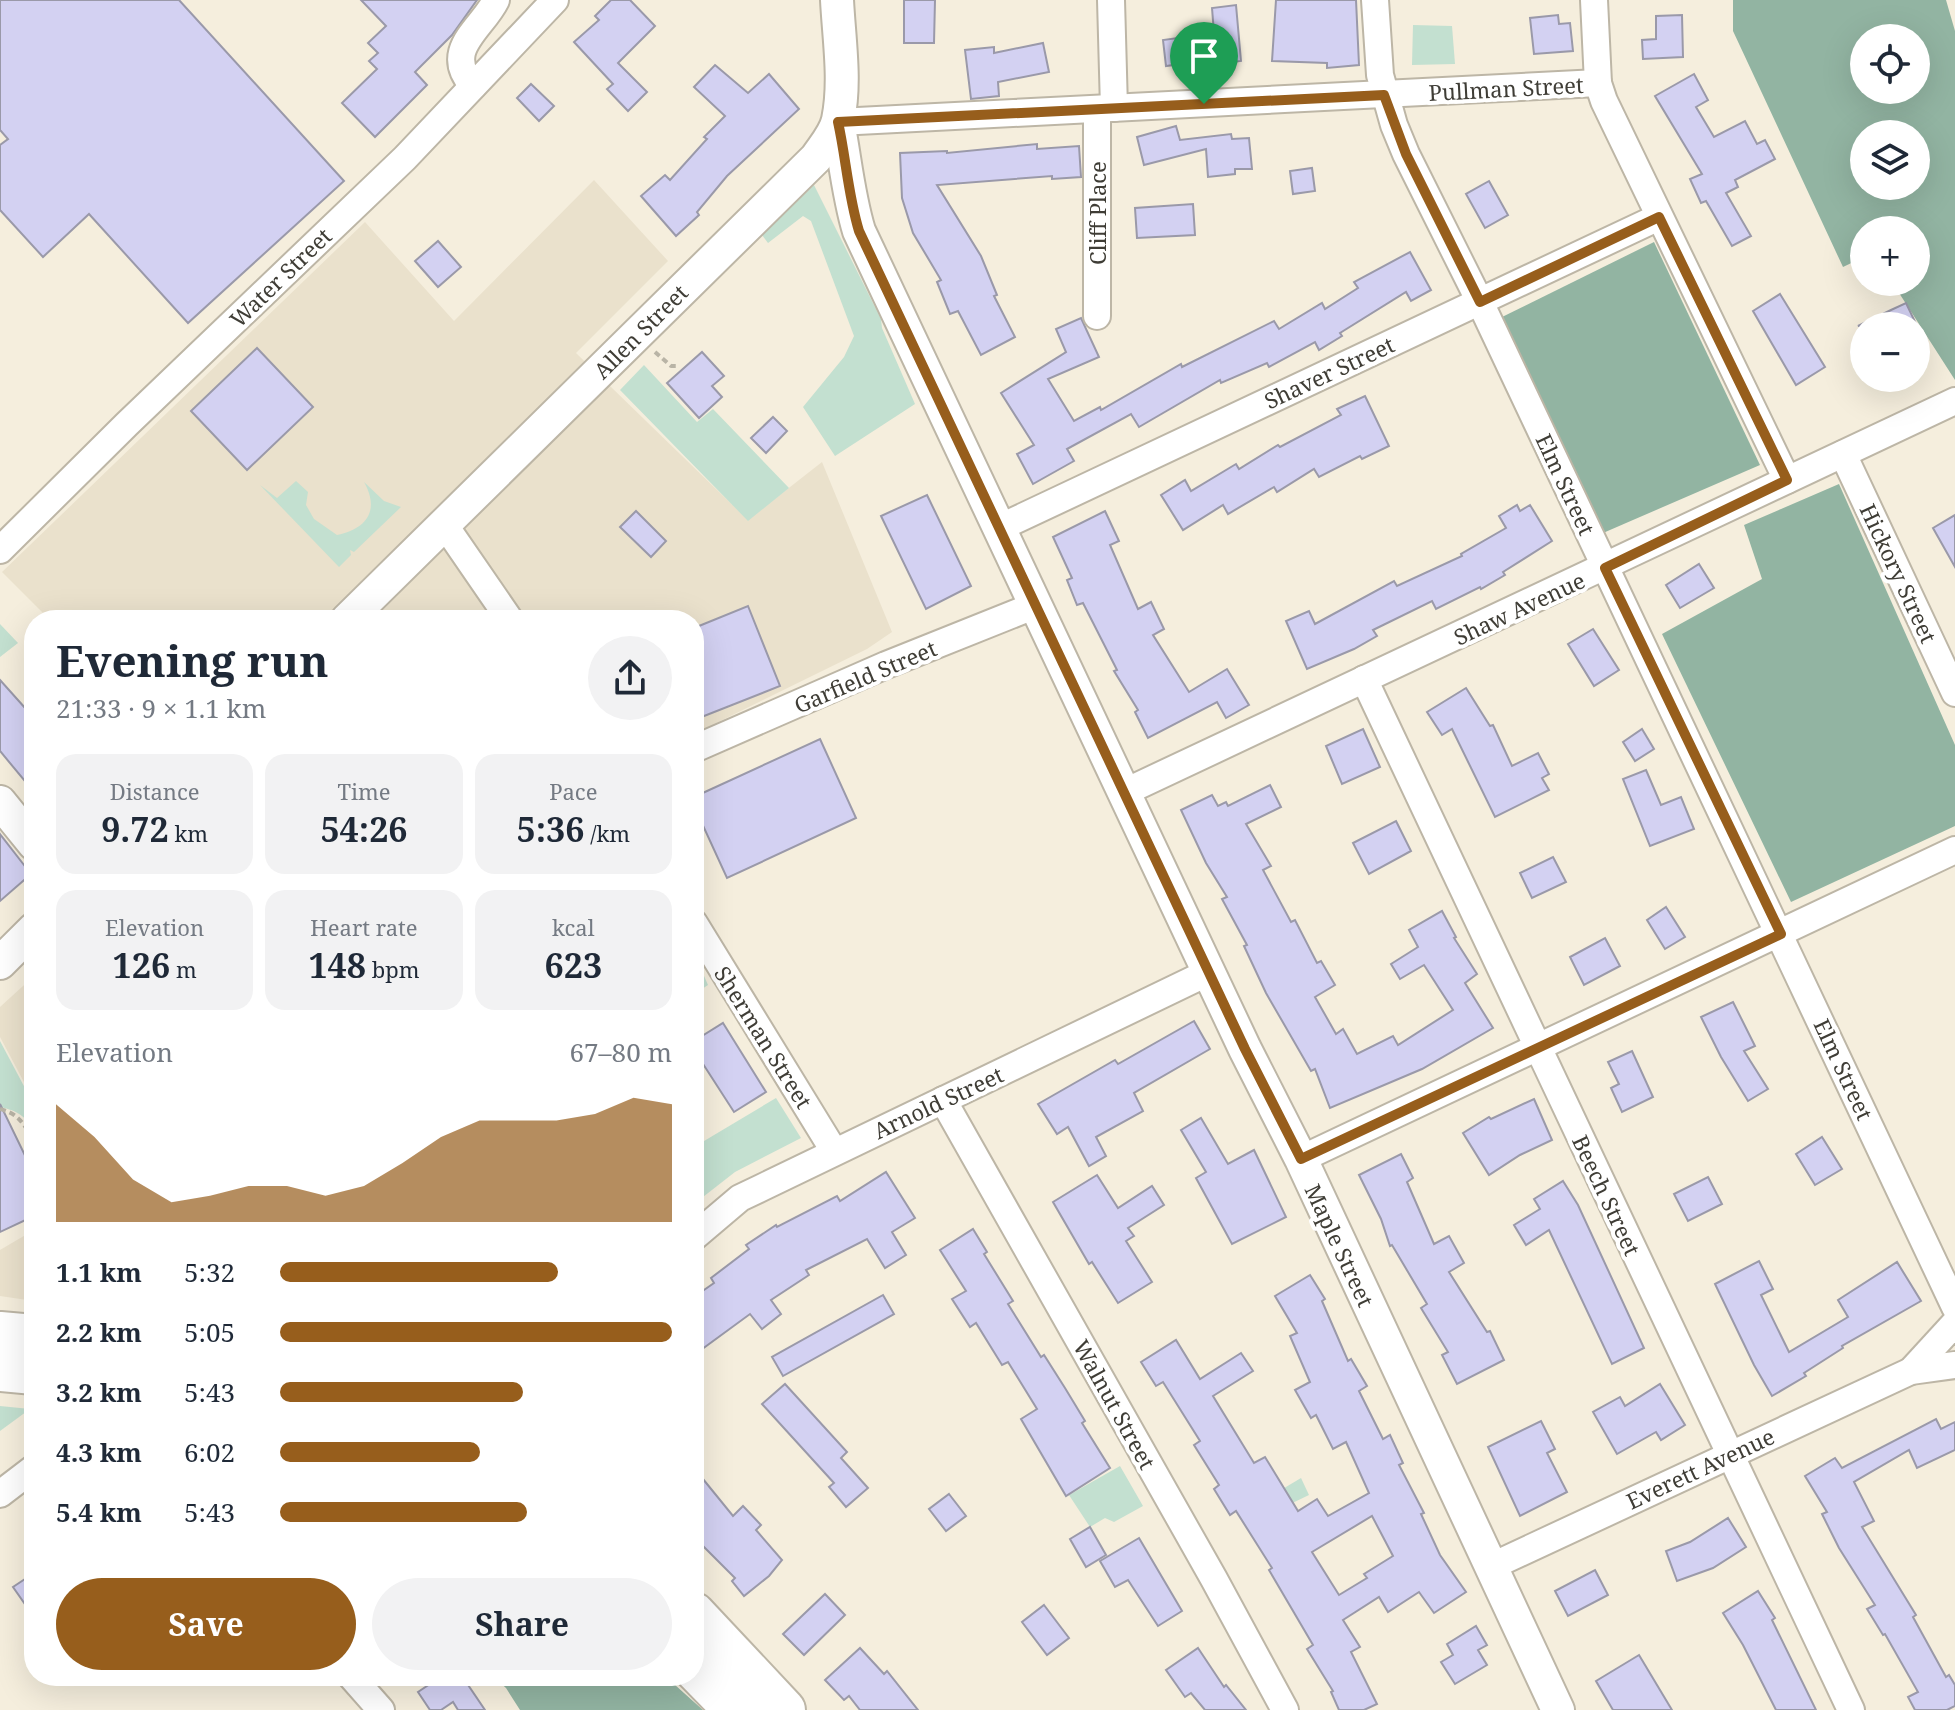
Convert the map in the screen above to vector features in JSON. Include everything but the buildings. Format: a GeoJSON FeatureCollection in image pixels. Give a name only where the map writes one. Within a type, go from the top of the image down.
{"type":"FeatureCollection","features":[{"type":"Feature","properties":{"kind":"highway"},"geometry":{"type":"LineString","coordinates":[[0,1333],[24,1335]]}},
{"type":"Feature","properties":{"kind":"highway"},"geometry":{"type":"LineString","coordinates":[[0,1370],[24,1372]]}},
{"type":"Feature","properties":{"kind":"highway"},"geometry":{"type":"LineString","coordinates":[[704,1625],[784,1710]]}},
{"type":"Feature","properties":{"kind":"highway"},"geometry":{"type":"LineString","coordinates":[[704,1678],[735,1710]]}},
{"type":"Feature","properties":{"kind":"street","name":"Water Street"},"geometry":{"type":"LineString","coordinates":[[0,550],[405,158],[555,0]]}},
{"type":"Feature","properties":{"kind":"street","name":"Allen Street"},"geometry":{"type":"LineString","coordinates":[[357,610],[816,158],[838,122],[841,79],[837,0]]}},
{"type":"Feature","properties":{"kind":"street","name":"Cliff Place"},"geometry":{"type":"LineString","coordinates":[[1097,316],[1111,0]]}},
{"type":"Feature","properties":{"kind":"street","name":"Elm Street"},"geometry":{"type":"LineString","coordinates":[[1375,0],[1384,95],[1406,154],[1480,302],[1781,934],[1955,1307]]}},
{"type":"Feature","properties":{"kind":"street"},"geometry":{"type":"LineString","coordinates":[[1594,0],[1598,83],[1659,217],[1787,480]]}},
{"type":"Feature","properties":{"kind":"street"},"geometry":{"type":"LineString","coordinates":[[473,86],[464,72],[462,51],[465,41],[490,3]]}},
{"type":"Feature","properties":{"kind":"street","name":"Pullman Street"},"geometry":{"type":"LineString","coordinates":[[838,122],[1598,83]]}},
{"type":"Feature","properties":{"kind":"street","name":"Maple Street"},"geometry":{"type":"LineString","coordinates":[[838,122],[851,204],[859,231],[1125,792],[1200,976],[1301,1159],[1558,1710]]}},
{"type":"Feature","properties":{"kind":"street","name":"Shaver Street"},"geometry":{"type":"LineString","coordinates":[[999,528],[1659,217]]}},
{"type":"Feature","properties":{"kind":"street","name":"Shaw Avenue"},"geometry":{"type":"LineString","coordinates":[[1125,792],[1955,401]]}},
{"type":"Feature","properties":{"kind":"street","name":"Hickory Street"},"geometry":{"type":"LineString","coordinates":[[1843,454],[1955,693]]}},
{"type":"Feature","properties":{"kind":"street"},"geometry":{"type":"LineString","coordinates":[[444,524],[503,610]]}},
{"type":"Feature","properties":{"kind":"street","name":"Garfield Street"},"geometry":{"type":"LineString","coordinates":[[704,745],[886,665],[1036,605]]}},
{"type":"Feature","properties":{"kind":"street","name":"Beech Street"},"geometry":{"type":"LineString","coordinates":[[1364,679],[1851,1710]]}},
{"type":"Feature","properties":{"kind":"street"},"geometry":{"type":"LineString","coordinates":[[0,802],[24,832]]}},
{"type":"Feature","properties":{"kind":"street"},"geometry":{"type":"LineString","coordinates":[[1301,1159],[1955,850]]}},
{"type":"Feature","properties":{"kind":"street"},"geometry":{"type":"LineString","coordinates":[[0,963],[24,939]]}},
{"type":"Feature","properties":{"kind":"street","name":"Sherman Street"},"geometry":{"type":"LineString","coordinates":[[704,945],[834,1151]]}},
{"type":"Feature","properties":{"kind":"street","name":"Arnold Street"},"geometry":{"type":"LineString","coordinates":[[704,1229],[740,1198],[1200,976]]}},
{"type":"Feature","properties":{"kind":"street","name":"Walnut Street"},"geometry":{"type":"LineString","coordinates":[[943,1100],[1285,1710]]}},
{"type":"Feature","properties":{"kind":"street"},"geometry":{"type":"LineString","coordinates":[[1911,1371],[1955,1323]]}},
{"type":"Feature","properties":{"kind":"street"},"geometry":{"type":"LineString","coordinates":[[1911,1371],[1955,1365]]}},
{"type":"Feature","properties":{"kind":"street","name":"Everett Avenue"},"geometry":{"type":"LineString","coordinates":[[1490,1567],[1911,1371]]}},
{"type":"Feature","properties":{"kind":"street"},"geometry":{"type":"LineString","coordinates":[[0,1494],[24,1476]]}},
{"type":"Feature","properties":{"kind":"street"},"geometry":{"type":"LineString","coordinates":[[360,1686],[381,1710]]}},
{"type":"Feature","properties":{"kind":"path"},"geometry":{"type":"LineString","coordinates":[[648,345],[671,366],[676,366]]}},
{"type":"Feature","properties":{"kind":"path"},"geometry":{"type":"LineString","coordinates":[[0,1109],[12,1113],[24,1124]]}},
{"type":"Feature","properties":{"kind":"shaded area"},"geometry":{"type":"Polygon","coordinates":[[[594,180],[668,261],[576,353],[748,520],[822,462],[892,632],[867,649],[704,729],[704,610],[40,610],[2,572],[365,222],[454,321],[594,180]]]}},
{"type":"Feature","properties":{"kind":"shaded area"},"geometry":{"type":"Polygon","coordinates":[[[24,985],[24,1082],[0,1037],[0,1007],[24,985]]]}},
{"type":"Feature","properties":{"kind":"shaded area"},"geometry":{"type":"Polygon","coordinates":[[[24,1236],[24,1300],[0,1296],[0,1250],[24,1236]]]}},
{"type":"Feature","properties":{"kind":"green space"},"geometry":{"type":"Polygon","coordinates":[[[1733,0],[1946,0],[1955,31],[1955,380],[1930,341],[1930,312],[1911,312],[1901,296],[1930,296],[1930,216],[1850,216],[1850,264],[1843,267],[1733,31],[1733,0]]]}},
{"type":"Feature","properties":{"kind":"green space"},"geometry":{"type":"Polygon","coordinates":[[[1413,25],[1452,26],[1455,64],[1412,65],[1413,25]]]}},
{"type":"Feature","properties":{"kind":"green space"},"geometry":{"type":"Polygon","coordinates":[[[814,185],[881,319],[882,328],[915,404],[835,456],[803,407],[844,357],[854,336],[811,221],[803,216],[768,243],[762,235],[814,185]]]}},
{"type":"Feature","properties":{"kind":"green space"},"geometry":{"type":"Polygon","coordinates":[[[1654,242],[1760,465],[1603,533],[1500,318],[1654,242]]]}},
{"type":"Feature","properties":{"kind":"green space"},"geometry":{"type":"Polygon","coordinates":[[[644,365],[697,422],[713,409],[789,488],[748,521],[620,390],[644,365]]]}},
{"type":"Feature","properties":{"kind":"green space"},"geometry":{"type":"Polygon","coordinates":[[[296,481],[308,492],[306,505],[314,519],[337,535],[356,528],[368,517],[371,501],[364,482],[384,501],[401,507],[354,552],[350,550],[351,555],[339,567],[260,485],[277,498],[296,481]]]}},
{"type":"Feature","properties":{"kind":"green space"},"geometry":{"type":"Polygon","coordinates":[[[1839,484],[1955,745],[1955,826],[1791,902],[1662,634],[1762,579],[1744,525],[1839,484]]]}},
{"type":"Feature","properties":{"kind":"green space"},"geometry":{"type":"Polygon","coordinates":[[[0,624],[18,643],[0,657],[0,624]]]}},
{"type":"Feature","properties":{"kind":"green space"},"geometry":{"type":"Polygon","coordinates":[[[0,1041],[24,1086],[24,1118],[0,1107],[0,1041]]]}},
{"type":"Feature","properties":{"kind":"green space"},"geometry":{"type":"Polygon","coordinates":[[[776,1098],[801,1138],[735,1172],[704,1196],[704,1141],[776,1098]]]}},
{"type":"Feature","properties":{"kind":"green space"},"geometry":{"type":"Polygon","coordinates":[[[0,1406],[24,1408],[24,1413],[0,1431],[0,1406]]]}},
{"type":"Feature","properties":{"kind":"green space"},"geometry":{"type":"Polygon","coordinates":[[[1120,1466],[1143,1506],[1114,1522],[1105,1518],[1090,1527],[1069,1495],[1120,1466]]]}},
{"type":"Feature","properties":{"kind":"green space"},"geometry":{"type":"Polygon","coordinates":[[[1301,1478],[1309,1495],[1282,1508],[1261,1502],[1301,1478]]]}},
{"type":"Feature","properties":{"kind":"green space"},"geometry":{"type":"Polygon","coordinates":[[[504,1686],[676,1686],[703,1710],[520,1710],[504,1686]]]}},
{"type":"Feature","properties":{"kind":"route"},"geometry":{"type":"LineString","coordinates":[[1384,95],[1406,154],[1480,302],[1659,217],[1787,480],[1605,568],[1781,934],[1301,1159],[1245,1049],[859,231],[851,204],[838,122],[1204,104],[1384,95]]}}]}
